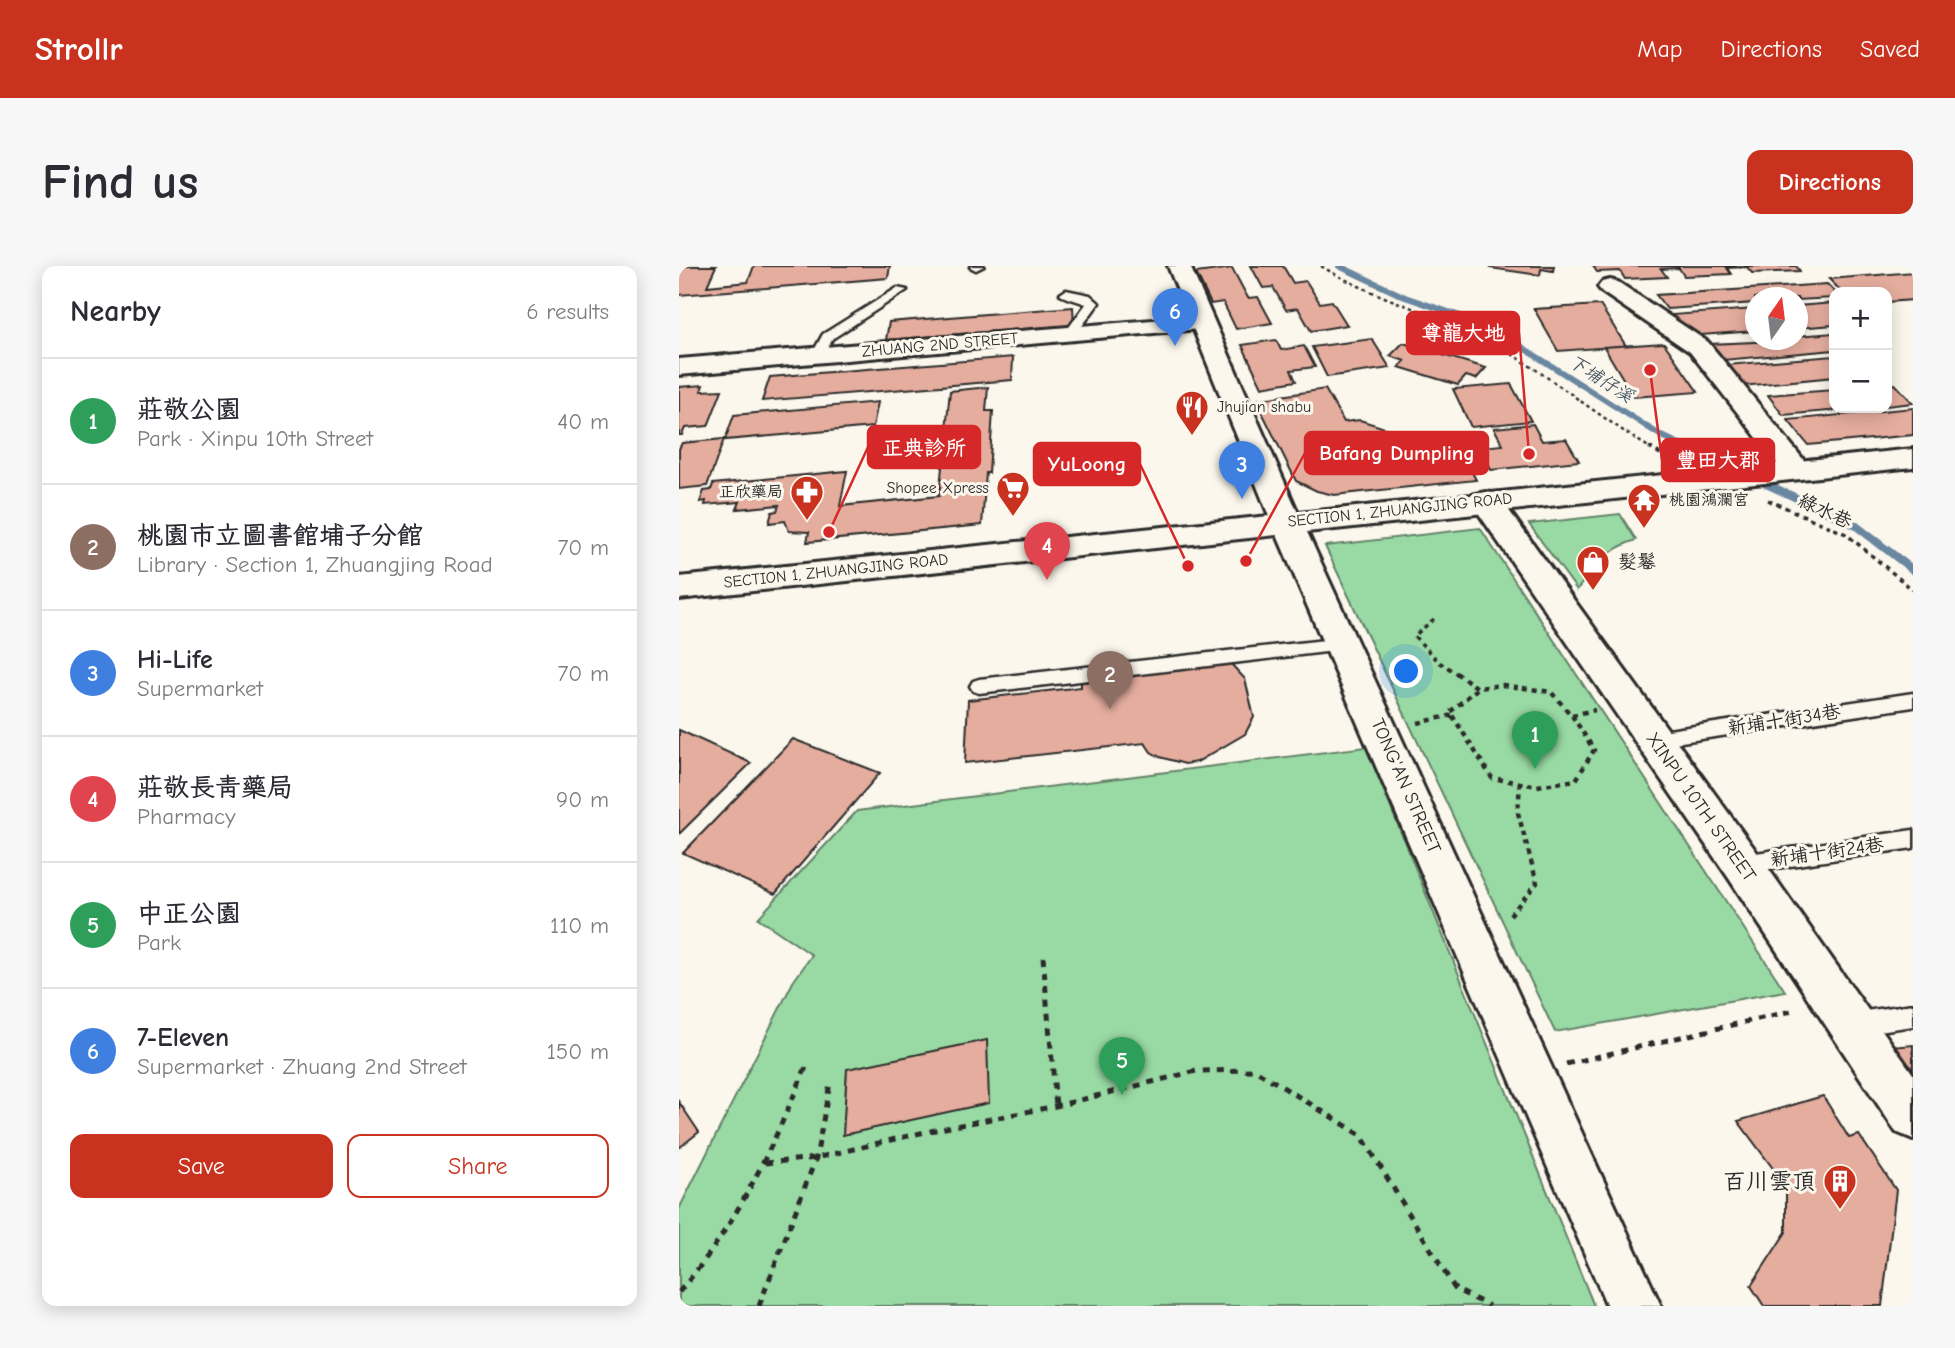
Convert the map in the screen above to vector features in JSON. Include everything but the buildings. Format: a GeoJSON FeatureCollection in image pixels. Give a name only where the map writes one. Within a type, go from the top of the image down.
{"type":"FeatureCollection","features":[{"type":"Feature","properties":{"kind":"street","name":"TONG'AN STREET"},"geometry":{"type":"LineString","coordinates":[[1179,266],[1287,522],[1343,643],[1634,1306]]}},
{"type":"Feature","properties":{"kind":"street"},"geometry":{"type":"LineString","coordinates":[[1610,287],[1699,347],[1787,471]]}},
{"type":"Feature","properties":{"kind":"street","name":"ZHUANG 2ND STREET"},"geometry":{"type":"LineString","coordinates":[[679,367],[1201,323]]}},
{"type":"Feature","properties":{"kind":"street","name":"SECTION 1, ZHUANGJING ROAD"},"geometry":{"type":"LineString","coordinates":[[679,588],[1486,501],[1677,470],[1787,471],[1913,458]]}},
{"type":"Feature","properties":{"kind":"street","name":"XINPU 10TH STREET"},"geometry":{"type":"LineString","coordinates":[[1486,501],[1742,864],[1913,1115]]}},
{"type":"Feature","properties":{"kind":"lane"},"geometry":{"type":"LineString","coordinates":[[817,356],[827,337],[901,289]]}},
{"type":"Feature","properties":{"kind":"lane"},"geometry":{"type":"LineString","coordinates":[[1066,295],[1093,303],[1070,334]]}},
{"type":"Feature","properties":{"kind":"lane"},"geometry":{"type":"LineString","coordinates":[[979,686],[1343,643]]}},
{"type":"Feature","properties":{"kind":"lane","name":"新埔十街34巷"},"geometry":{"type":"LineString","coordinates":[[1655,739],[1913,700]]}},
{"type":"Feature","properties":{"kind":"lane","name":"新埔十街24巷"},"geometry":{"type":"LineString","coordinates":[[1742,864],[1913,839]]}},
{"type":"Feature","properties":{"kind":"lane"},"geometry":{"type":"LineString","coordinates":[[1842,1012],[1913,1015]]}},
{"type":"Feature","properties":{"kind":"path"},"geometry":{"type":"LineString","coordinates":[[1321,266],[1343,281],[1429,314],[1488,341],[1677,470]]}},
{"type":"Feature","properties":{"kind":"path","name":"綠水巷"},"geometry":{"type":"LineString","coordinates":[[1763,498],[1846,534],[1913,590]]}},
{"type":"Feature","properties":{"kind":"path"},"geometry":{"type":"LineString","coordinates":[[1434,619],[1414,636],[1440,662],[1478,688]]}},
{"type":"Feature","properties":{"kind":"path"},"geometry":{"type":"LineString","coordinates":[[1503,685],[1551,692],[1572,715],[1594,750],[1576,780],[1537,786],[1492,778],[1450,712],[1478,688],[1503,685]]}},
{"type":"Feature","properties":{"kind":"path"},"geometry":{"type":"LineString","coordinates":[[1572,715],[1607,707]]}},
{"type":"Feature","properties":{"kind":"path"},"geometry":{"type":"LineString","coordinates":[[1418,723],[1453,715]]}},
{"type":"Feature","properties":{"kind":"path"},"geometry":{"type":"LineString","coordinates":[[1510,915],[1537,883],[1518,813],[1520,783]]}},
{"type":"Feature","properties":{"kind":"path"},"geometry":{"type":"LineString","coordinates":[[1043,957],[1056,1106]]}},
{"type":"Feature","properties":{"kind":"path"},"geometry":{"type":"LineString","coordinates":[[1531,1072],[1842,1012]]}},
{"type":"Feature","properties":{"kind":"path"},"geometry":{"type":"LineString","coordinates":[[679,1292],[699,1271],[765,1163],[806,1067]]}},
{"type":"Feature","properties":{"kind":"path"},"geometry":{"type":"LineString","coordinates":[[765,1163],[816,1158],[925,1132],[1056,1106],[1196,1071],[1255,1070],[1361,1135],[1455,1289],[1489,1306]]}},
{"type":"Feature","properties":{"kind":"path"},"geometry":{"type":"LineString","coordinates":[[759,1306],[816,1158],[830,1083]]}},
{"type":"Feature","properties":{"kind":"green space"},"geometry":{"type":"Polygon","coordinates":[[[1620,514],[1636,540],[1617,548],[1602,559],[1577,590],[1529,524],[1620,514]]]}},
{"type":"Feature","properties":{"kind":"green space"},"geometry":{"type":"Polygon","coordinates":[[[1480,528],[1785,991],[1555,1032],[1325,546],[1480,528]]]}},
{"type":"Feature","properties":{"kind":"green space"},"geometry":{"type":"Polygon","coordinates":[[[1366,747],[1594,1306],[679,1306],[679,1209],[793,982],[812,955],[758,918],[857,811],[1366,747]]]}},
{"type":"Feature","properties":{"kind":"waterway","name":"下埔仔溪"},"geometry":{"type":"LineString","coordinates":[[1339,266],[1405,297],[1469,319],[1511,340],[1660,435],[1690,449]]}},
{"type":"Feature","properties":{"kind":"waterway","name":"下埔仔溪"},"geometry":{"type":"LineString","coordinates":[[1686,447],[1855,525],[1913,570]]}},
{"type":"Feature","properties":{"kind":"place","name":"7-Eleven"},"geometry":{"type":"Point","coordinates":[1175,346]}},
{"type":"Feature","properties":{"kind":"place","name":"豐田大郡"},"geometry":{"type":"Point","coordinates":[1650,370]}},
{"type":"Feature","properties":{"kind":"place","name":"Jhujian shabu"},"geometry":{"type":"Point","coordinates":[1192,437]}},
{"type":"Feature","properties":{"kind":"place","name":"尊龍大地"},"geometry":{"type":"Point","coordinates":[1529,454]}},
{"type":"Feature","properties":{"kind":"place","name":"Hi-Life"},"geometry":{"type":"Point","coordinates":[1242,499]}},
{"type":"Feature","properties":{"kind":"place","name":"Shopee Xpress"},"geometry":{"type":"Point","coordinates":[1013,518]}},
{"type":"Feature","properties":{"kind":"place","name":"正欣藥局"},"geometry":{"type":"Point","coordinates":[807,522]}},
{"type":"Feature","properties":{"kind":"place","name":"桃園鴻瀾宮"},"geometry":{"type":"Point","coordinates":[1644,530]}},
{"type":"Feature","properties":{"kind":"place","name":"正典診所"},"geometry":{"type":"Point","coordinates":[829,532]}},
{"type":"Feature","properties":{"kind":"place","name":"Bafang Dumpling"},"geometry":{"type":"Point","coordinates":[1246,561]}},
{"type":"Feature","properties":{"kind":"place","name":"YuLoong"},"geometry":{"type":"Point","coordinates":[1188,566]}},
{"type":"Feature","properties":{"kind":"place","name":"莊敬長青藥局"},"geometry":{"type":"Point","coordinates":[1047,580]}},
{"type":"Feature","properties":{"kind":"place","name":"髮鬈"},"geometry":{"type":"Point","coordinates":[1593,592]}},
{"type":"Feature","properties":{"kind":"place","name":"桃園市立圖書館埔子分館"},"geometry":{"type":"Point","coordinates":[1110,709]}},
{"type":"Feature","properties":{"kind":"place","name":"莊敬公園"},"geometry":{"type":"Point","coordinates":[1535,769]}},
{"type":"Feature","properties":{"kind":"place","name":"中正公園"},"geometry":{"type":"Point","coordinates":[1122,1095]}},
{"type":"Feature","properties":{"kind":"place","name":"百川雲頂"},"geometry":{"type":"Point","coordinates":[1840,1211]}}]}
